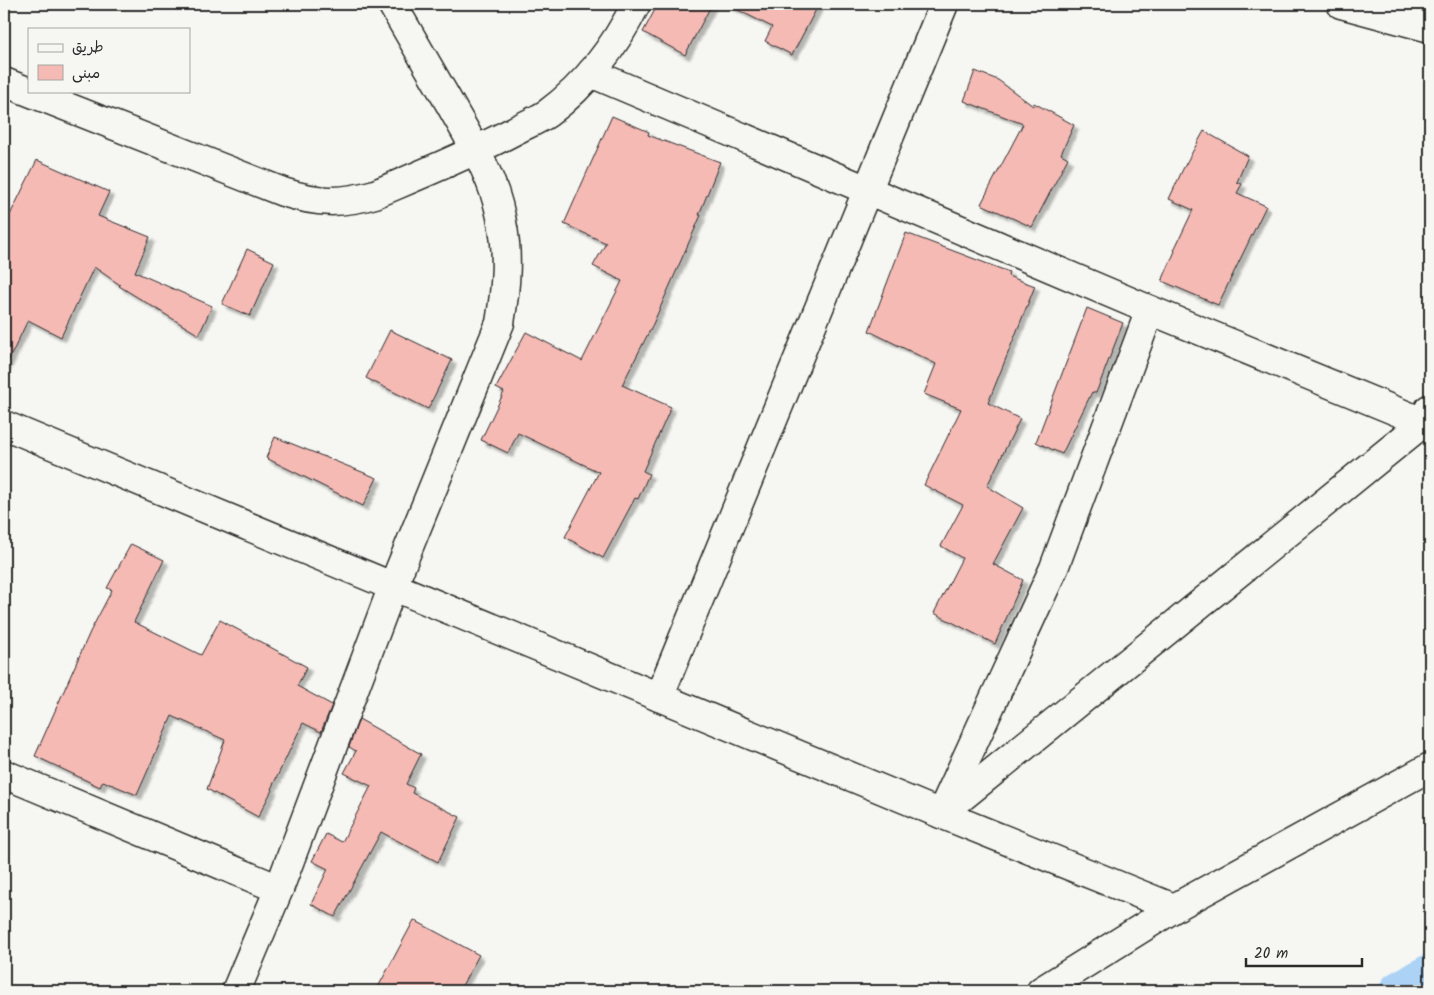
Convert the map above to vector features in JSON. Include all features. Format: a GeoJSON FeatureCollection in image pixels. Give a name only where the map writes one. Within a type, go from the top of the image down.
{"type":"FeatureCollection","features":[{"type":"Feature","properties":{"kind":"street"},"geometry":{"type":"LineString","coordinates":[[236,991],[279,889],[393,586],[500,323],[506,288],[506,253],[503,226],[492,184],[477,151],[392,4]]}},
{"type":"Feature","properties":{"kind":"street"},"geometry":{"type":"LineString","coordinates":[[29,92],[283,192],[320,202],[339,202],[375,194],[477,151],[547,113],[591,73],[615,41],[636,4]]}},
{"type":"Feature","properties":{"kind":"street"},"geometry":{"type":"LineString","coordinates":[[659,697],[944,4]]}},
{"type":"Feature","properties":{"kind":"street"},"geometry":{"type":"LineString","coordinates":[[1341,4],[1430,28]]}},
{"type":"Feature","properties":{"kind":"street"},"geometry":{"type":"LineString","coordinates":[[591,73],[1150,310],[1428,418],[941,814]]}},
{"type":"Feature","properties":{"kind":"street"},"geometry":{"type":"LineString","coordinates":[[4,82],[28,91]]}},
{"type":"Feature","properties":{"kind":"street"},"geometry":{"type":"LineString","coordinates":[[941,814],[1054,568],[1150,310]]}},
{"type":"Feature","properties":{"kind":"street"},"geometry":{"type":"LineString","coordinates":[[4,425],[941,814],[1174,908]]}},
{"type":"Feature","properties":{"kind":"street"},"geometry":{"type":"LineString","coordinates":[[1041,991],[1174,908],[1430,767]]}},
{"type":"Feature","properties":{"kind":"street"},"geometry":{"type":"LineString","coordinates":[[4,774],[279,889]]}},
{"type":"Feature","properties":{"kind":"building"},"geometry":{"type":"Polygon","coordinates":[[[658,4],[712,4],[685,55],[643,32],[658,4]]]}},
{"type":"Feature","properties":{"kind":"building"},"geometry":{"type":"Polygon","coordinates":[[[726,4],[819,4],[792,55],[765,41],[772,27],[726,4]]]}},
{"type":"Feature","properties":{"kind":"building"},"geometry":{"type":"Polygon","coordinates":[[[975,71],[998,80],[1033,106],[1034,103],[1074,125],[1061,154],[1068,158],[1032,227],[981,204],[1023,124],[964,101],[975,71]]]}},
{"type":"Feature","properties":{"kind":"building"},"geometry":{"type":"Polygon","coordinates":[[[612,116],[649,132],[648,135],[720,162],[699,215],[701,215],[653,324],[622,385],[671,407],[643,471],[649,474],[638,499],[635,498],[603,558],[565,537],[599,472],[518,433],[508,453],[481,440],[504,392],[496,388],[526,332],[582,361],[622,281],[593,266],[606,243],[564,224],[612,116]]]}},
{"type":"Feature","properties":{"kind":"building"},"geometry":{"type":"Polygon","coordinates":[[[1204,131],[1248,156],[1237,182],[1242,184],[1237,193],[1266,206],[1218,305],[1162,281],[1193,210],[1169,199],[1204,131]]]}},
{"type":"Feature","properties":{"kind":"building"},"geometry":{"type":"Polygon","coordinates":[[[37,160],[109,192],[98,216],[150,237],[135,272],[212,306],[199,335],[119,286],[94,267],[61,337],[28,320],[4,370],[4,227],[37,160]]]}},
{"type":"Feature","properties":{"kind":"building"},"geometry":{"type":"Polygon","coordinates":[[[906,233],[1009,272],[1008,276],[1035,286],[988,403],[1020,419],[987,486],[1023,508],[993,564],[1023,580],[995,644],[934,613],[962,558],[941,546],[963,505],[924,485],[961,409],[924,394],[936,364],[869,331],[906,233]]]}},
{"type":"Feature","properties":{"kind":"building"},"geometry":{"type":"Polygon","coordinates":[[[247,249],[274,262],[250,316],[222,304],[247,249]]]}},
{"type":"Feature","properties":{"kind":"building"},"geometry":{"type":"Polygon","coordinates":[[[1087,308],[1123,323],[1096,393],[1092,392],[1062,454],[1036,442],[1087,308]]]}},
{"type":"Feature","properties":{"kind":"building"},"geometry":{"type":"Polygon","coordinates":[[[390,330],[452,360],[428,409],[366,378],[390,330]]]}},
{"type":"Feature","properties":{"kind":"building"},"geometry":{"type":"Polygon","coordinates":[[[275,437],[377,478],[363,506],[266,458],[275,437]]]}},
{"type":"Feature","properties":{"kind":"building"},"geometry":{"type":"Polygon","coordinates":[[[131,544],[164,560],[134,622],[201,655],[220,620],[307,667],[297,686],[332,705],[321,732],[303,723],[258,817],[207,789],[225,740],[172,716],[137,795],[103,781],[100,787],[35,756],[90,632],[112,590],[107,588],[131,544]]]}},
{"type":"Feature","properties":{"kind":"building"},"geometry":{"type":"Polygon","coordinates":[[[359,719],[421,754],[406,784],[414,788],[412,793],[460,817],[438,862],[381,832],[335,917],[311,904],[328,869],[312,861],[326,834],[342,842],[371,786],[344,773],[356,751],[349,747],[359,719]]]}},
{"type":"Feature","properties":{"kind":"building"},"geometry":{"type":"Polygon","coordinates":[[[414,920],[479,955],[459,991],[376,991],[414,920]]]}},
{"type":"Feature","properties":{"kind":"waterway"},"geometry":{"type":"LineString","coordinates":[[1399,991],[1430,974]]}}]}
